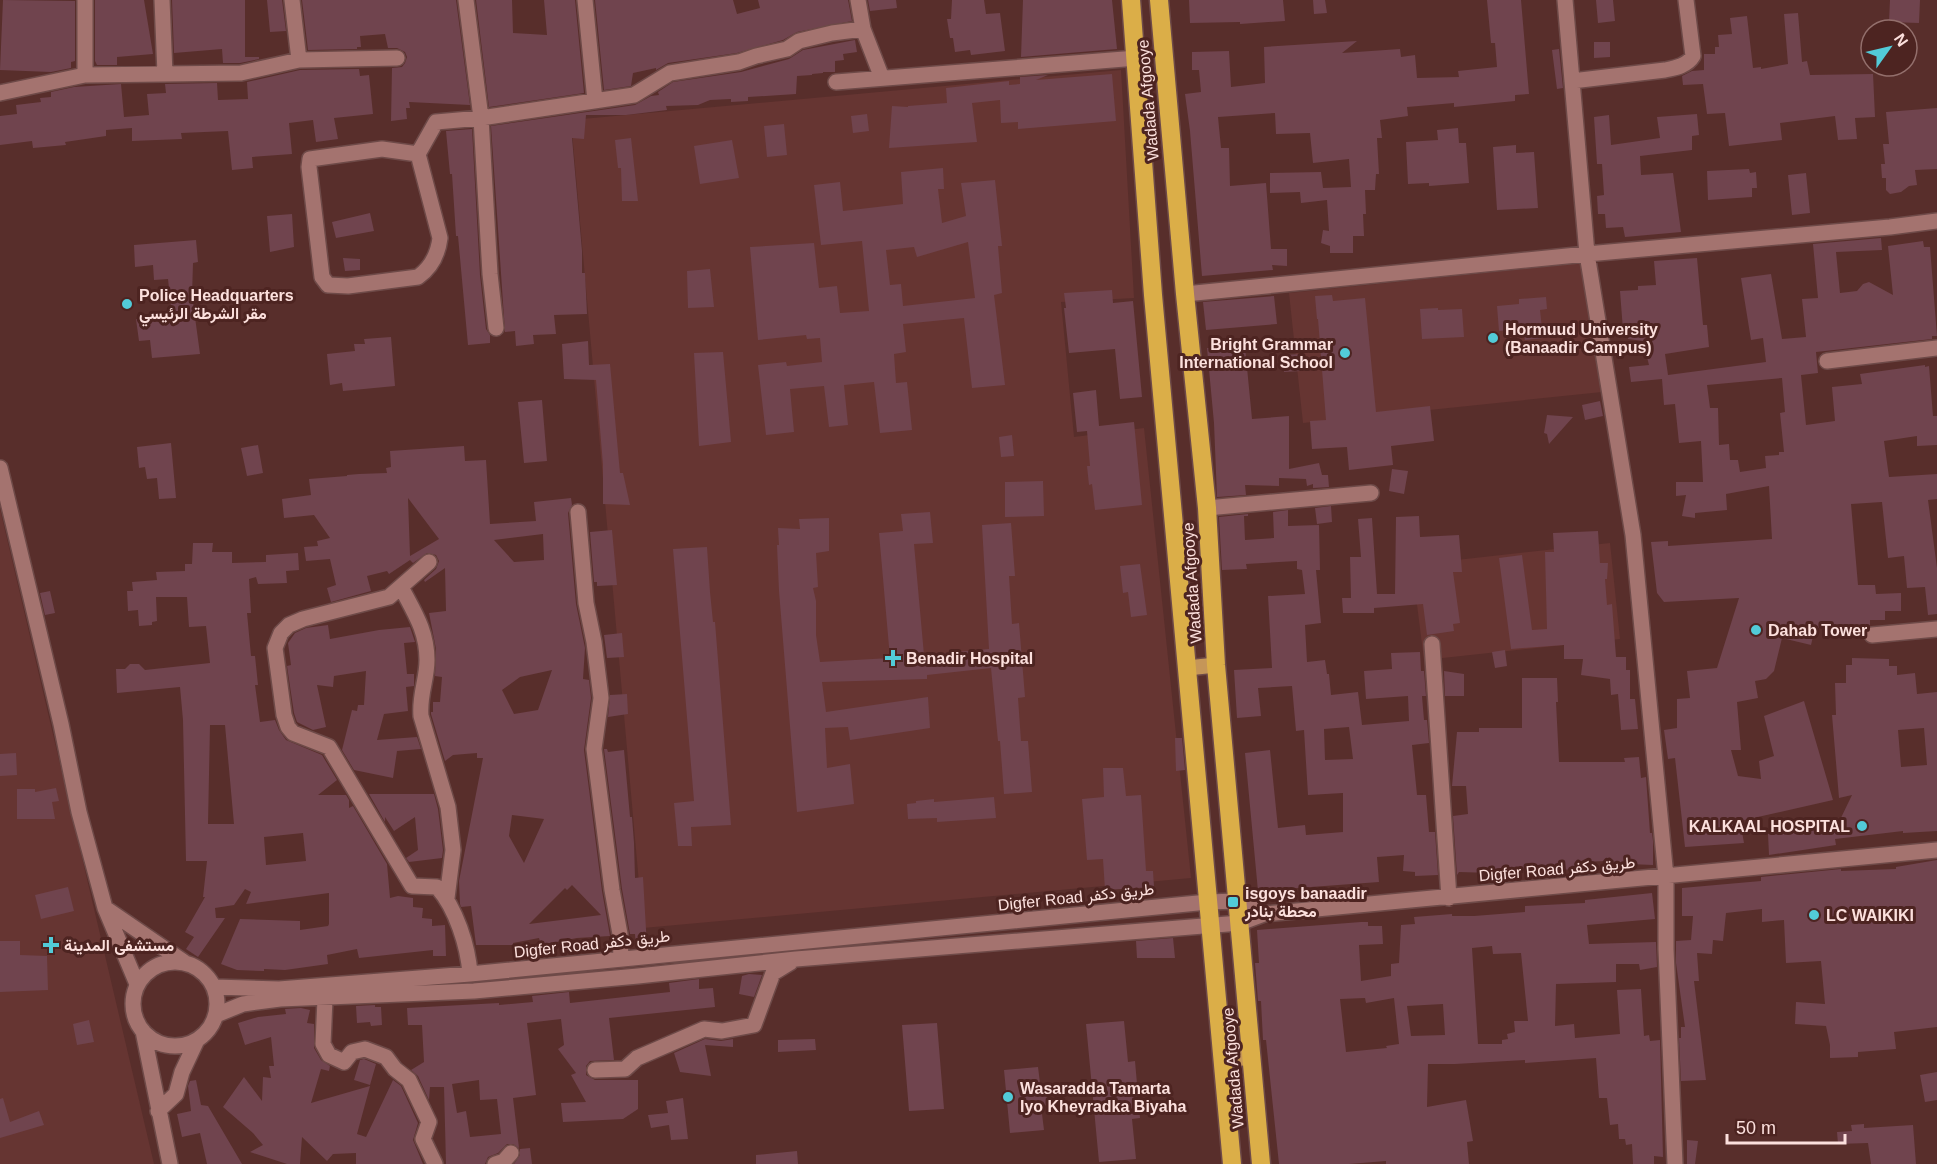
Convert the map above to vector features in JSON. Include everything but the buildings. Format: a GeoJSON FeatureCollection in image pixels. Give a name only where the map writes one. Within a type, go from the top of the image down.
{"type":"FeatureCollection","features":[{"type":"Feature","properties":{"kind":"highway","name":"Wadada Afgooye"},"geometry":{"type":"LineString","coordinates":[[1131,0],[1153,295],[1232,1164]]}},
{"type":"Feature","properties":{"kind":"highway","name":"Wadada Afgooye"},"geometry":{"type":"LineString","coordinates":[[1159,0],[1207,508],[1216,665],[1261,1164]]}},
{"type":"Feature","properties":{"kind":"main road"},"geometry":{"type":"LineString","coordinates":[[1187,668],[1216,665]]}},
{"type":"Feature","properties":{"kind":"main road"},"geometry":{"type":"LineString","coordinates":[[1223,1060],[1252,1058]]}},
{"type":"Feature","properties":{"kind":"street"},"geometry":{"type":"LineString","coordinates":[[85,0],[85,75]]}},
{"type":"Feature","properties":{"kind":"street"},"geometry":{"type":"LineString","coordinates":[[162,0],[165,74]]}},
{"type":"Feature","properties":{"kind":"street"},"geometry":{"type":"LineString","coordinates":[[292,0],[299,60]]}},
{"type":"Feature","properties":{"kind":"street"},"geometry":{"type":"LineString","coordinates":[[466,0],[481,118],[490,274],[496,328]]}},
{"type":"Feature","properties":{"kind":"street"},"geometry":{"type":"LineString","coordinates":[[585,0],[595,101]]}},
{"type":"Feature","properties":{"kind":"street"},"geometry":{"type":"LineString","coordinates":[[858,0],[863,29],[882,78]]}},
{"type":"Feature","properties":{"kind":"street"},"geometry":{"type":"LineString","coordinates":[[1565,0],[1587,254],[1633,535],[1666,877],[1666,949],[1675,1164]]}},
{"type":"Feature","properties":{"kind":"street"},"geometry":{"type":"LineString","coordinates":[[1572,81],[1665,70],[1689,61],[1693,56],[1686,0]]}},
{"type":"Feature","properties":{"kind":"street"},"geometry":{"type":"LineString","coordinates":[[418,154],[382,149],[310,159],[309,167],[322,277],[328,285],[348,286],[418,277],[428,270],[438,250],[440,238],[418,154],[436,122],[481,118],[634,95],[670,73],[739,62],[787,49],[799,41],[863,29]]}},
{"type":"Feature","properties":{"kind":"street"},"geometry":{"type":"LineString","coordinates":[[0,93],[85,75],[241,73],[299,60],[397,58]]}},
{"type":"Feature","properties":{"kind":"street"},"geometry":{"type":"LineString","coordinates":[[836,82],[1137,58]]}},
{"type":"Feature","properties":{"kind":"street"},"geometry":{"type":"LineString","coordinates":[[1185,294],[1937,221],[1937,227]]}},
{"type":"Feature","properties":{"kind":"street"},"geometry":{"type":"LineString","coordinates":[[1827,360],[1937,348]]}},
{"type":"Feature","properties":{"kind":"street"},"geometry":{"type":"LineString","coordinates":[[0,468],[58,713],[78,812],[105,908],[138,984]]}},
{"type":"Feature","properties":{"kind":"street"},"geometry":{"type":"LineString","coordinates":[[1207,508],[1371,493]]}},
{"type":"Feature","properties":{"kind":"street"},"geometry":{"type":"LineString","coordinates":[[578,512],[586,603],[594,642],[601,698],[594,749],[620,934],[621,959]]}},
{"type":"Feature","properties":{"kind":"street"},"geometry":{"type":"LineString","coordinates":[[429,562],[389,597],[303,619],[289,625],[281,633],[276,648],[284,715],[288,727],[293,732],[330,747],[412,886],[437,887],[447,898],[468,953],[470,974]]}},
{"type":"Feature","properties":{"kind":"street"},"geometry":{"type":"LineString","coordinates":[[401,587],[425,633],[427,662],[420,700],[422,716],[448,807],[453,850],[447,898]]}},
{"type":"Feature","properties":{"kind":"street"},"geometry":{"type":"LineString","coordinates":[[1872,636],[1937,629]]}},
{"type":"Feature","properties":{"kind":"street"},"geometry":{"type":"LineString","coordinates":[[1432,644],[1449,898]]}},
{"type":"Feature","properties":{"kind":"street","name":"Digfer Road طريق دكفر"},"geometry":{"type":"LineString","coordinates":[[214,987],[279,989],[470,974],[1208,902],[1237,901],[1264,914],[1937,850]]}},
{"type":"Feature","properties":{"kind":"street"},"geometry":{"type":"LineString","coordinates":[[105,908],[184,962],[202,971],[214,987],[217,996],[216,1015],[206,1034],[197,1040],[186,1045],[174,1046],[152,1039],[143,1031]]}},
{"type":"Feature","properties":{"kind":"street"},"geometry":{"type":"LineString","coordinates":[[216,1015],[243,1004],[280,999],[325,999],[474,991],[796,959],[1240,924],[1264,914]]}},
{"type":"Feature","properties":{"kind":"street"},"geometry":{"type":"LineString","coordinates":[[595,1070],[625,1069],[637,1058],[704,1029],[722,1031],[754,1025],[773,973],[796,959]]}},
{"type":"Feature","properties":{"kind":"street"},"geometry":{"type":"LineString","coordinates":[[170,1164],[143,1031],[134,1013],[134,993],[146,972],[162,963],[184,962]]}},
{"type":"Feature","properties":{"kind":"street"},"geometry":{"type":"LineString","coordinates":[[325,999],[323,1044],[329,1055],[344,1062],[352,1052],[365,1049],[386,1057],[395,1069],[409,1080],[429,1122],[423,1139],[435,1164]]}},
{"type":"Feature","properties":{"kind":"street"},"geometry":{"type":"LineString","coordinates":[[158,1111],[176,1094],[182,1072],[197,1040]]}},
{"type":"Feature","properties":{"kind":"street"},"geometry":{"type":"LineString","coordinates":[[495,1164],[504,1161],[512,1153]]}},
{"type":"Feature","properties":{"kind":"shaded area","name":"Benadir Hospital"},"geometry":{"type":"Polygon","coordinates":[[[1121,70],[1134,298],[1061,302],[1074,437],[1144,428],[1191,878],[643,928],[571,120],[1121,70]]]}},
{"type":"Feature","properties":{"kind":"shaded area","name":"Hormuud University (Banaadir Campus)"},"geometry":{"type":"Polygon","coordinates":[[[1583,263],[1602,392],[1303,423],[1289,293],[1583,263]]]}},
{"type":"Feature","properties":{"kind":"shaded area","name":"مستشفى المدينة"},"geometry":{"type":"Polygon","coordinates":[[[0,509],[154,1164],[0,1164],[0,509]]]}},
{"type":"Feature","properties":{"kind":"shaded area"},"geometry":{"type":"Polygon","coordinates":[[[1610,543],[1620,639],[1424,660],[1412,565],[1610,543]]]}},
{"type":"Feature","properties":{"kind":"place","name":"Police Headquarters مقر الشرطة الرئيسي"},"geometry":{"type":"Point","coordinates":[127,304]}},
{"type":"Feature","properties":{"kind":"place","name":"Hormuud University (Banaadir Campus)"},"geometry":{"type":"Point","coordinates":[1493,338]}},
{"type":"Feature","properties":{"kind":"place","name":"Bright Grammar International School"},"geometry":{"type":"Point","coordinates":[1345,353]}},
{"type":"Feature","properties":{"kind":"place","name":"Dahab Tower"},"geometry":{"type":"Point","coordinates":[1756,630]}},
{"type":"Feature","properties":{"kind":"place","name":"Benadir Hospital"},"geometry":{"type":"Point","coordinates":[893,658]}},
{"type":"Feature","properties":{"kind":"place","name":"KALKAAL HOSPITAL"},"geometry":{"type":"Point","coordinates":[1862,826]}},
{"type":"Feature","properties":{"kind":"place","name":"isgoys banaadir محطة بنادر"},"geometry":{"type":"Point","coordinates":[1233,902]}},
{"type":"Feature","properties":{"kind":"place","name":"LC WAIKIKI"},"geometry":{"type":"Point","coordinates":[1814,915]}},
{"type":"Feature","properties":{"kind":"place","name":"مستشفى المدينة"},"geometry":{"type":"Point","coordinates":[51,945]}},
{"type":"Feature","properties":{"kind":"place","name":"Wasaradda Tamarta Iyo Kheyradka Biyaha"},"geometry":{"type":"Point","coordinates":[1008,1097]}}]}
